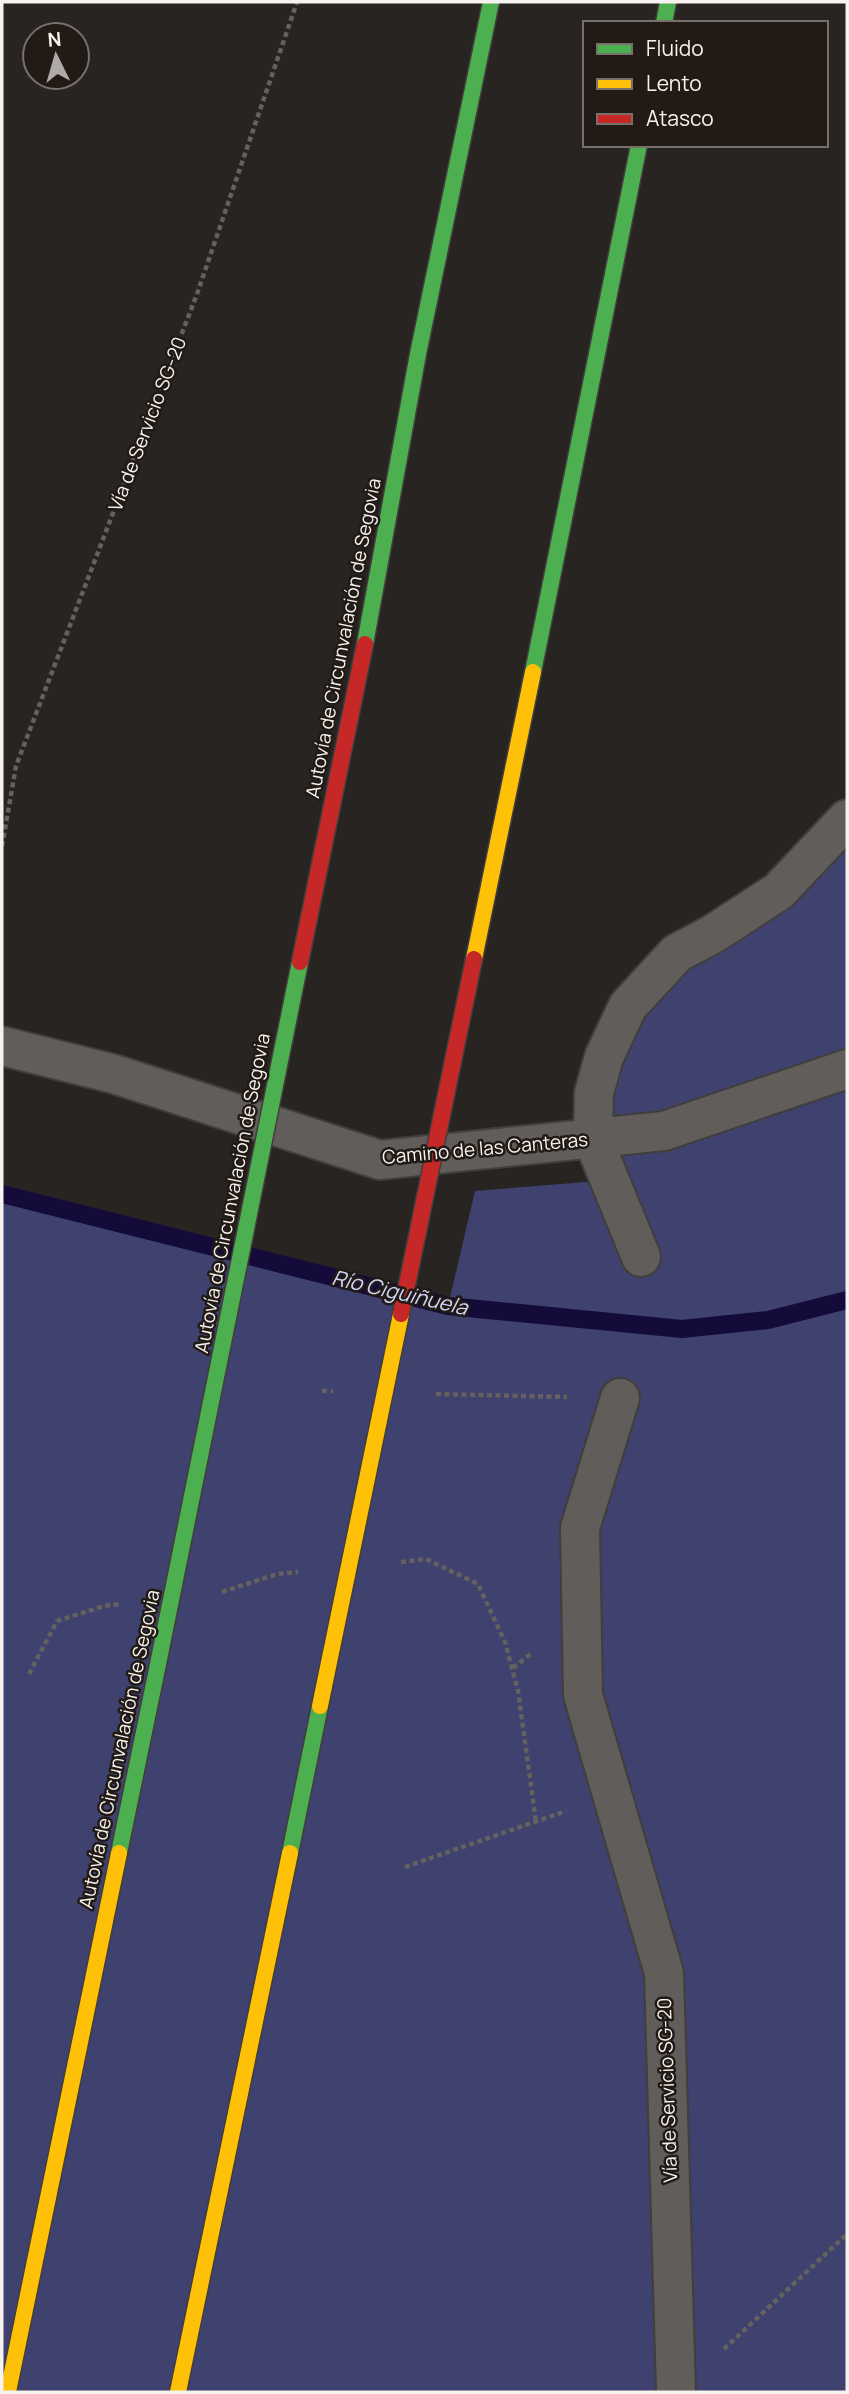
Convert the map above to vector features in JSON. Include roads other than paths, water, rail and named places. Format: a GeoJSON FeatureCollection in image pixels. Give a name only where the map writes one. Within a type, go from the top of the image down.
{"type":"FeatureCollection","features":[{"type":"Feature","properties":{"kind":"highway","name":"Autovía de Circunvalación de Segovia"},"geometry":{"type":"LineString","coordinates":[[8,2392],[365,644],[418,354],[491,2]]}},
{"type":"Feature","properties":{"kind":"highway"},"geometry":{"type":"LineString","coordinates":[[664,21],[668,2]]}},
{"type":"Feature","properties":{"kind":"highway"},"geometry":{"type":"LineString","coordinates":[[178,2392],[639,147]]}},
{"type":"Feature","properties":{"kind":"street"},"geometry":{"type":"LineString","coordinates":[[641,1257],[593,1139],[594,1093],[604,1057],[628,1006],[677,953],[713,934],[779,891],[847,819]]}},
{"type":"Feature","properties":{"kind":"street","name":"Camino de las Canteras"},"geometry":{"type":"LineString","coordinates":[[2,1046],[114,1074],[380,1160],[664,1131],[847,1069]]}},
{"type":"Feature","properties":{"kind":"street","name":"Vía de Servicio SG-20"},"geometry":{"type":"LineString","coordinates":[[620,1398],[580,1528],[583,1695],[664,1973],[676,2392]]}},
{"type":"Feature","properties":{"kind":"waterway","name":"Río Ciguiñuela"},"geometry":{"type":"LineString","coordinates":[[2,1194],[448,1306],[682,1329],[768,1320],[847,1300]]}}]}
